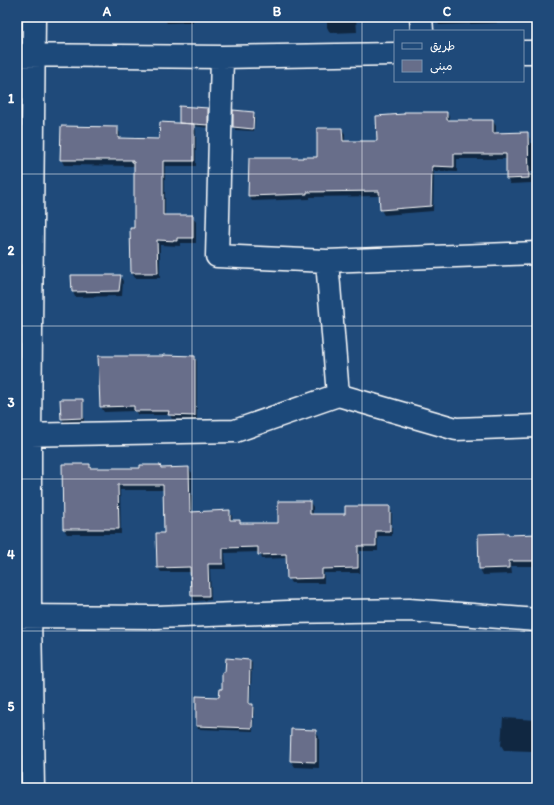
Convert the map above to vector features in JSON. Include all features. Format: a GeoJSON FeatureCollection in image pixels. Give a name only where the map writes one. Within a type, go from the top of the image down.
{"type":"FeatureCollection","features":[{"type":"Feature","properties":{"kind":"street"},"geometry":{"type":"LineString","coordinates":[[33,788],[24,616],[23,435],[25,56],[34,17]]}},
{"type":"Feature","properties":{"kind":"street"},"geometry":{"type":"LineString","coordinates":[[420,17],[422,30]]}},
{"type":"Feature","properties":{"kind":"street"},"geometry":{"type":"LineString","coordinates":[[524,52],[537,52]]}},
{"type":"Feature","properties":{"kind":"street"},"geometry":{"type":"LineString","coordinates":[[25,56],[222,57],[394,54]]}},
{"type":"Feature","properties":{"kind":"street"},"geometry":{"type":"LineString","coordinates":[[222,57],[217,256],[327,261],[537,253]]}},
{"type":"Feature","properties":{"kind":"street"},"geometry":{"type":"LineString","coordinates":[[327,261],[338,395]]}},
{"type":"Feature","properties":{"kind":"street"},"geometry":{"type":"LineString","coordinates":[[23,435],[235,431],[338,395],[456,429],[537,426]]}},
{"type":"Feature","properties":{"kind":"street"},"geometry":{"type":"LineString","coordinates":[[24,616],[156,617],[288,612],[409,610],[537,620]]}},
{"type":"Feature","properties":{"kind":"building"},"geometry":{"type":"Polygon","coordinates":[[[179,106],[208,108],[208,125],[179,123],[179,106]]]}},
{"type":"Feature","properties":{"kind":"building"},"geometry":{"type":"Polygon","coordinates":[[[233,110],[254,112],[253,129],[233,127],[233,110]]]}},
{"type":"Feature","properties":{"kind":"building"},"geometry":{"type":"Polygon","coordinates":[[[404,112],[447,112],[447,120],[493,120],[493,133],[528,132],[529,178],[506,179],[506,154],[454,154],[454,167],[432,166],[431,206],[380,210],[379,191],[307,192],[307,194],[248,196],[249,158],[317,157],[317,128],[342,128],[343,141],[377,141],[376,116],[404,114],[404,112]]]}},
{"type":"Feature","properties":{"kind":"building"},"geometry":{"type":"Polygon","coordinates":[[[160,122],[194,124],[194,161],[163,161],[163,215],[193,215],[193,238],[177,238],[177,241],[157,240],[158,273],[131,273],[130,228],[134,228],[134,162],[132,162],[132,160],[60,160],[61,126],[118,127],[118,138],[159,139],[160,122]]]}},
{"type":"Feature","properties":{"kind":"building"},"geometry":{"type":"Polygon","coordinates":[[[71,275],[121,275],[119,291],[72,292],[71,275]]]}},
{"type":"Feature","properties":{"kind":"building"},"geometry":{"type":"Polygon","coordinates":[[[98,356],[195,356],[195,416],[168,415],[169,411],[134,411],[134,406],[100,407],[98,356]]]}},
{"type":"Feature","properties":{"kind":"building"},"geometry":{"type":"Polygon","coordinates":[[[60,399],[83,399],[83,418],[61,419],[60,399]]]}},
{"type":"Feature","properties":{"kind":"building"},"geometry":{"type":"Polygon","coordinates":[[[62,464],[90,464],[90,468],[140,468],[140,465],[160,465],[161,468],[189,467],[190,512],[230,510],[230,520],[240,520],[240,523],[278,523],[278,501],[310,501],[310,514],[345,514],[345,506],[390,506],[390,531],[376,531],[376,546],[358,546],[358,568],[322,569],[322,578],[287,579],[286,554],[258,555],[258,547],[223,548],[223,564],[208,564],[209,596],[191,596],[190,567],[157,568],[156,533],[164,533],[163,485],[118,485],[119,529],[63,529],[62,464]]]}},
{"type":"Feature","properties":{"kind":"building"},"geometry":{"type":"Polygon","coordinates":[[[508,533],[508,535],[537,534],[537,561],[509,561],[509,568],[479,569],[478,534],[508,533]]]}},
{"type":"Feature","properties":{"kind":"building"},"geometry":{"type":"Polygon","coordinates":[[[226,658],[250,660],[249,704],[253,704],[252,728],[196,726],[196,696],[219,697],[220,689],[222,689],[222,672],[225,672],[226,658]]]}},
{"type":"Feature","properties":{"kind":"building"},"geometry":{"type":"Polygon","coordinates":[[[291,729],[316,730],[316,762],[290,761],[291,729]]]}}]}
